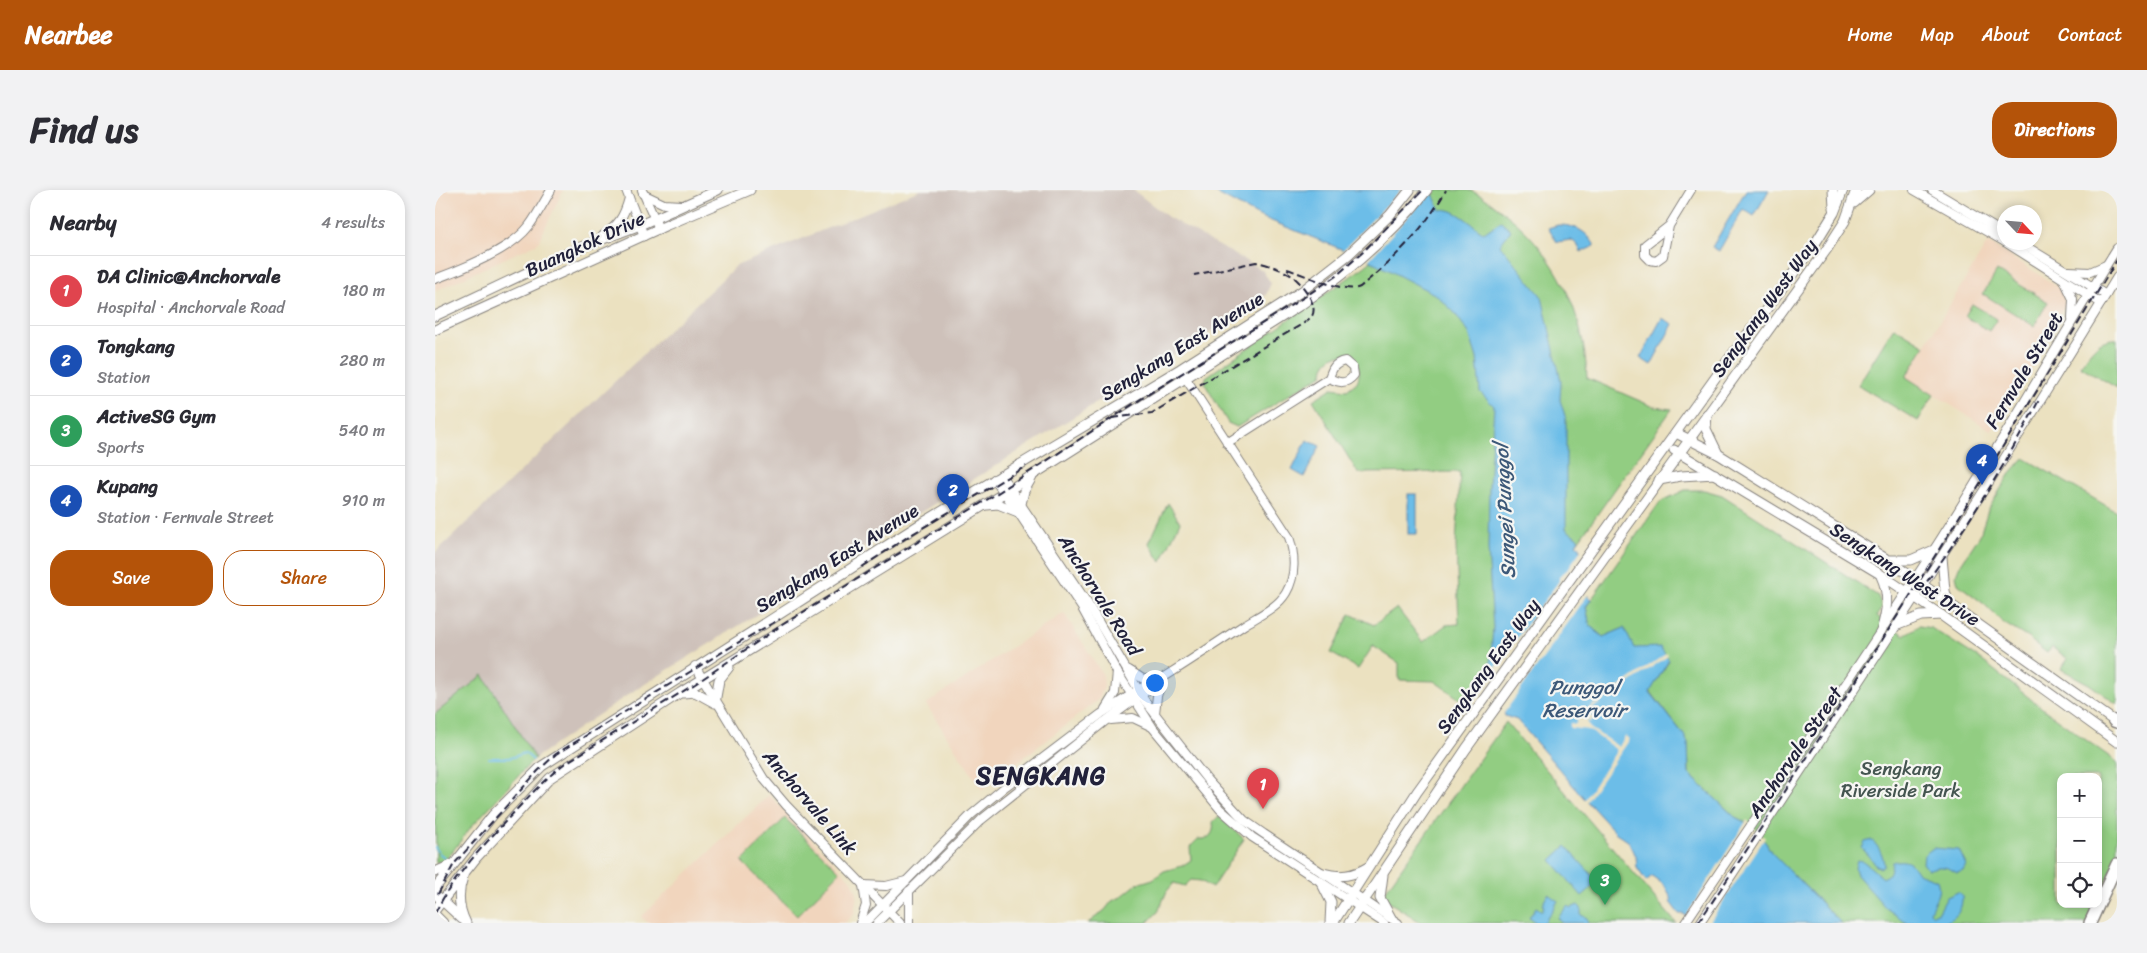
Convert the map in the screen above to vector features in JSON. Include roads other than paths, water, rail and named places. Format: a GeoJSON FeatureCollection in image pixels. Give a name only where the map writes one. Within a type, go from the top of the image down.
{"type":"FeatureCollection","features":[{"type":"Feature","properties":{"kind":"highway"},"geometry":{"type":"LineString","coordinates":[[2090,923],[2117,864]]}},
{"type":"Feature","properties":{"kind":"main road","name":"Buangkok Drive"},"geometry":{"type":"LineString","coordinates":[[435,316],[597,240],[640,225],[718,190]]}},
{"type":"Feature","properties":{"kind":"main road","name":"Buangkok Drive"},"geometry":{"type":"LineString","coordinates":[[435,330],[750,190]]}},
{"type":"Feature","properties":{"kind":"main road","name":"Sengkang East Avenue"},"geometry":{"type":"LineString","coordinates":[[435,888],[493,815],[542,766],[695,666],[997,477],[1180,369],[1302,291],[1340,262],[1390,215],[1410,190]]}},
{"type":"Feature","properties":{"kind":"main road","name":"Sengkang East Avenue"},"geometry":{"type":"LineString","coordinates":[[435,910],[466,870],[551,778],[680,693],[1033,475],[1256,333],[1349,269],[1387,234],[1427,190]]}},
{"type":"Feature","properties":{"kind":"main road"},"geometry":{"type":"LineString","coordinates":[[1833,190],[1834,213]]}},
{"type":"Feature","properties":{"kind":"main road","name":"Sengkang West Way"},"geometry":{"type":"LineString","coordinates":[[1676,433],[1813,247],[1834,213],[1843,190]]}},
{"type":"Feature","properties":{"kind":"main road","name":"Sengkang West Way"},"geometry":{"type":"LineString","coordinates":[[1689,440],[1827,249],[1851,207],[1856,190]]}},
{"type":"Feature","properties":{"kind":"main road"},"geometry":{"type":"LineString","coordinates":[[1851,207],[1869,190]]}},
{"type":"Feature","properties":{"kind":"main road"},"geometry":{"type":"LineString","coordinates":[[1707,414],[1706,429],[1718,454]]}},
{"type":"Feature","properties":{"kind":"main road","name":"Sengkang West Drive"},"geometry":{"type":"LineString","coordinates":[[1676,433],[1718,454],[1888,560],[2116,722]]}},
{"type":"Feature","properties":{"kind":"main road","name":"Sengkang East Way"},"geometry":{"type":"LineString","coordinates":[[1331,923],[1454,740],[1676,433]]}},
{"type":"Feature","properties":{"kind":"main road","name":"Sengkang East Way"},"geometry":{"type":"LineString","coordinates":[[1349,923],[1466,749],[1689,440]]}},
{"type":"Feature","properties":{"kind":"main road","name":"Sengkang West Drive"},"geometry":{"type":"LineString","coordinates":[[1667,446],[1880,574],[1941,615],[2117,742]]}},
{"type":"Feature","properties":{"kind":"main road"},"geometry":{"type":"LineString","coordinates":[[1657,483],[1681,476],[1715,474]]}},
{"type":"Feature","properties":{"kind":"main road"},"geometry":{"type":"LineString","coordinates":[[981,507],[998,504],[1020,508],[1026,486],[1033,475]]}},
{"type":"Feature","properties":{"kind":"main road"},"geometry":{"type":"LineString","coordinates":[[1888,560],[1911,560],[1933,550]]}},
{"type":"Feature","properties":{"kind":"main road"},"geometry":{"type":"LineString","coordinates":[[1942,557],[1945,591],[1948,602]]}},
{"type":"Feature","properties":{"kind":"main road"},"geometry":{"type":"LineString","coordinates":[[1880,574],[1886,587],[1887,599],[1887,611],[1881,631]]}},
{"type":"Feature","properties":{"kind":"main road"},"geometry":{"type":"LineString","coordinates":[[1898,625],[1921,616],[1941,615]]}},
{"type":"Feature","properties":{"kind":"main road"},"geometry":{"type":"LineString","coordinates":[[680,693],[695,692],[715,703],[719,680],[737,659]]}},
{"type":"Feature","properties":{"kind":"main road"},"geometry":{"type":"LineString","coordinates":[[435,872],[445,870],[457,861]]}},
{"type":"Feature","properties":{"kind":"main road"},"geometry":{"type":"LineString","coordinates":[[1386,866],[1381,883],[1380,898],[1391,921]]}},
{"type":"Feature","properties":{"kind":"main road"},"geometry":{"type":"LineString","coordinates":[[1331,923],[1331,902],[1322,878],[1351,875],[1369,867]]}},
{"type":"Feature","properties":{"kind":"main road"},"geometry":{"type":"LineString","coordinates":[[466,870],[458,898],[460,911],[466,923]]}},
{"type":"Feature","properties":{"kind":"main road"},"geometry":{"type":"LineString","coordinates":[[435,894],[466,923]]}},
{"type":"Feature","properties":{"kind":"main road"},"geometry":{"type":"LineString","coordinates":[[435,915],[443,923]]}},
{"type":"Feature","properties":{"kind":"street"},"geometry":{"type":"LineString","coordinates":[[435,279],[509,244],[528,228],[551,190]]}},
{"type":"Feature","properties":{"kind":"street"},"geometry":{"type":"LineString","coordinates":[[1669,226],[1645,245],[1645,255],[1650,260],[1656,261],[1663,256],[1669,226],[1691,190]]}},
{"type":"Feature","properties":{"kind":"street"},"geometry":{"type":"LineString","coordinates":[[1914,190],[1997,237]]}},
{"type":"Feature","properties":{"kind":"street"},"geometry":{"type":"LineString","coordinates":[[1931,190],[1997,229]]}},
{"type":"Feature","properties":{"kind":"street"},"geometry":{"type":"LineString","coordinates":[[643,192],[664,204],[682,205]]}},
{"type":"Feature","properties":{"kind":"street"},"geometry":{"type":"LineString","coordinates":[[643,192],[659,229]]}},
{"type":"Feature","properties":{"kind":"street"},"geometry":{"type":"LineString","coordinates":[[627,194],[645,236]]}},
{"type":"Feature","properties":{"kind":"street"},"geometry":{"type":"LineString","coordinates":[[597,240],[617,226],[623,217],[627,194]]}},
{"type":"Feature","properties":{"kind":"street","name":"Fernvale Street"},"geometry":{"type":"LineString","coordinates":[[1894,610],[2039,380],[2117,248]]}},
{"type":"Feature","properties":{"kind":"street"},"geometry":{"type":"LineString","coordinates":[[2018,250],[2101,303]]}},
{"type":"Feature","properties":{"kind":"street"},"geometry":{"type":"LineString","coordinates":[[2032,250],[2106,295]]}},
{"type":"Feature","properties":{"kind":"street"},"geometry":{"type":"LineString","coordinates":[[2067,271],[2090,272],[2107,264]]}},
{"type":"Feature","properties":{"kind":"street","name":"Fernvale Street"},"geometry":{"type":"LineString","coordinates":[[1915,598],[2052,385],[2117,276]]}},
{"type":"Feature","properties":{"kind":"street"},"geometry":{"type":"LineString","coordinates":[[2063,279],[2072,292],[2073,298],[2070,325]]}},
{"type":"Feature","properties":{"kind":"street"},"geometry":{"type":"LineString","coordinates":[[877,923],[907,880],[971,815],[1102,718],[1278,603],[1286,593],[1292,578],[1293,550],[1289,538],[1180,369]]}},
{"type":"Feature","properties":{"kind":"street"},"geometry":{"type":"LineString","coordinates":[[1227,443],[1329,378]]}},
{"type":"Feature","properties":{"kind":"street","name":"Anchorvale Road"},"geometry":{"type":"LineString","coordinates":[[997,477],[1088,604],[1127,669],[1137,696],[1153,728],[1199,785],[1239,827],[1322,878]]}},
{"type":"Feature","properties":{"kind":"street","name":"Anchorvale Road"},"geometry":{"type":"LineString","coordinates":[[1020,508],[1082,608],[1117,672],[1137,696],[1155,713],[1208,781],[1244,820],[1349,897],[1391,921]]}},
{"type":"Feature","properties":{"kind":"street","name":"Anchorvale Street"},"geometry":{"type":"LineString","coordinates":[[1700,923],[1915,598]]}},
{"type":"Feature","properties":{"kind":"street"},"geometry":{"type":"LineString","coordinates":[[1894,610],[1904,616]]}},
{"type":"Feature","properties":{"kind":"street","name":"Anchorvale Street"},"geometry":{"type":"LineString","coordinates":[[1685,923],[1894,610]]}},
{"type":"Feature","properties":{"kind":"street","name":"Anchorvale Link"},"geometry":{"type":"LineString","coordinates":[[695,666],[715,703],[764,779],[786,805],[900,923]]}},
{"type":"Feature","properties":{"kind":"street"},"geometry":{"type":"LineString","coordinates":[[1127,669],[1143,679],[1164,677]]}},
{"type":"Feature","properties":{"kind":"street"},"geometry":{"type":"LineString","coordinates":[[865,923],[909,891],[981,820],[1102,718],[1115,693],[1117,672]]}},
{"type":"Feature","properties":{"kind":"street"},"geometry":{"type":"LineString","coordinates":[[1155,713],[1157,696],[1164,677]]}},
{"type":"Feature","properties":{"kind":"street"},"geometry":{"type":"LineString","coordinates":[[1102,718],[1133,718],[1153,728]]}},
{"type":"Feature","properties":{"kind":"street"},"geometry":{"type":"LineString","coordinates":[[860,923],[866,905],[863,885],[886,886],[907,880]]}},
{"type":"Feature","properties":{"kind":"street"},"geometry":{"type":"LineString","coordinates":[[909,891],[909,923]]}},
{"type":"Feature","properties":{"kind":"water","name":"Punggol Reservoir"},"geometry":{"type":"Polygon","coordinates":[[[1210,190],[1424,190],[1433,194],[1440,210],[1457,213],[1484,233],[1501,221],[1511,230],[1500,245],[1542,297],[1561,381],[1560,400],[1566,419],[1566,529],[1579,539],[1576,544],[1580,547],[1588,597],[1591,599],[1586,607],[1590,626],[1603,637],[1624,628],[1634,648],[1660,647],[1669,660],[1650,692],[1684,735],[1688,743],[1689,774],[1735,817],[1747,823],[1766,843],[1771,852],[1841,923],[1692,923],[1684,914],[1679,914],[1670,902],[1672,900],[1664,885],[1652,876],[1646,881],[1637,868],[1636,856],[1629,842],[1615,832],[1517,720],[1505,716],[1490,670],[1493,627],[1488,549],[1489,488],[1494,406],[1480,392],[1477,358],[1469,333],[1454,312],[1436,295],[1371,261],[1259,216],[1210,190]]]}},
{"type":"Feature","properties":{"kind":"water"},"geometry":{"type":"Polygon","coordinates":[[[1746,190],[1769,190],[1754,216],[1743,209],[1719,251],[1712,247],[1746,190]]]}},
{"type":"Feature","properties":{"kind":"water"},"geometry":{"type":"Polygon","coordinates":[[[1558,225],[1570,226],[1580,230],[1588,236],[1595,246],[1581,252],[1577,244],[1571,240],[1557,242],[1548,228],[1558,225]]]}},
{"type":"Feature","properties":{"kind":"water"},"geometry":{"type":"Polygon","coordinates":[[[1662,318],[1673,324],[1651,365],[1640,358],[1662,318]]]}},
{"type":"Feature","properties":{"kind":"water"},"geometry":{"type":"Polygon","coordinates":[[[1307,440],[1320,446],[1304,477],[1292,470],[1307,440]]]}},
{"type":"Feature","properties":{"kind":"water"},"geometry":{"type":"Polygon","coordinates":[[[1408,494],[1417,494],[1417,534],[1408,534],[1408,494]]]}},
{"type":"Feature","properties":{"kind":"water"},"geometry":{"type":"Polygon","coordinates":[[[1871,840],[1879,848],[1882,855],[1884,866],[1881,868],[1876,866],[1862,848],[1865,842],[1871,840]]]}},
{"type":"Feature","properties":{"kind":"water"},"geometry":{"type":"Polygon","coordinates":[[[1566,846],[1598,882],[1582,896],[1551,860],[1566,846]]]}},
{"type":"Feature","properties":{"kind":"water"},"geometry":{"type":"Polygon","coordinates":[[[1933,848],[1959,850],[1966,865],[1963,871],[1957,873],[1943,867],[1928,870],[1923,863],[1924,855],[1933,848]]]}},
{"type":"Feature","properties":{"kind":"water"},"geometry":{"type":"Polygon","coordinates":[[[1857,860],[1863,861],[1883,878],[1890,873],[1892,862],[1907,862],[1918,873],[1937,880],[1939,889],[1930,912],[1933,915],[1939,912],[1947,897],[1958,892],[1962,896],[1962,901],[1957,915],[1949,921],[1937,923],[1930,920],[1929,923],[1907,923],[1886,908],[1857,875],[1855,868],[1857,860]]]}},
{"type":"Feature","properties":{"kind":"water"},"geometry":{"type":"Polygon","coordinates":[[[1548,894],[1558,901],[1544,923],[1537,923],[1529,918],[1536,907],[1542,911],[1544,906],[1542,905],[1548,894]]]}},
{"type":"Feature","properties":{"kind":"water"},"geometry":{"type":"Polygon","coordinates":[[[1578,905],[1581,908],[1581,915],[1587,918],[1588,923],[1562,923],[1558,918],[1567,906],[1571,908],[1578,905]]]}},
{"type":"Feature","properties":{"kind":"waterway"},"geometry":{"type":"LineString","coordinates":[[489,758],[510,758],[525,753],[533,760]]}},
{"type":"Feature","properties":{"kind":"waterway"},"geometry":{"type":"LineString","coordinates":[[435,847],[445,858]]}},
{"type":"Feature","properties":{"kind":"railway"},"geometry":{"type":"LineString","coordinates":[[435,913],[457,877],[475,856],[532,793],[564,764],[695,684],[782,625],[993,496],[1144,397],[1336,276],[1363,252],[1423,190]]}},
{"type":"Feature","properties":{"kind":"railway"},"geometry":{"type":"LineString","coordinates":[[1287,269],[1335,286],[1345,288],[1360,287],[1408,243],[1428,218],[1446,190]]}},
{"type":"Feature","properties":{"kind":"railway"},"geometry":{"type":"LineString","coordinates":[[1698,923],[1859,677],[2117,260]]}},
{"type":"Feature","properties":{"kind":"railway"},"geometry":{"type":"LineString","coordinates":[[1112,418],[1152,413],[1304,323],[1311,317],[1314,311],[1311,300],[1300,283],[1288,273],[1270,265],[1256,262],[1194,275]]}},
{"type":"Feature","properties":{"kind":"railway"},"geometry":{"type":"LineString","coordinates":[[1920,591],[1984,497],[2040,398]]}},
{"type":"Feature","properties":{"kind":"railway"},"geometry":{"type":"LineString","coordinates":[[862,567],[909,536],[1026,466]]}},
{"type":"Feature","properties":{"kind":"railway"},"geometry":{"type":"LineString","coordinates":[[438,894],[454,864],[538,771],[556,754],[780,619]]}},
{"type":"Feature","properties":{"kind":"place","name":"Kupang"},"geometry":{"type":"Point","coordinates":[1982,485]}},
{"type":"Feature","properties":{"kind":"place","name":"Tongkang"},"geometry":{"type":"Point","coordinates":[953,515]}},
{"type":"Feature","properties":{"kind":"place","name":"DA Clinic@Anchorvale"},"geometry":{"type":"Point","coordinates":[1263,809]}},
{"type":"Feature","properties":{"kind":"place","name":"ActiveSG Gym"},"geometry":{"type":"Point","coordinates":[1605,905]}},
{"type":"Feature","properties":{"kind":"district","name":"SENGKANG"},"geometry":{"type":"Point","coordinates":[1041,776]}},
{"type":"Feature","properties":{"kind":"water label","name":"Sungei Punggol"},"geometry":{"type":"Point","coordinates":[1505,511]}},
{"type":"Feature","properties":{"kind":"park label","name":"Sengkang Riverside Park"},"geometry":{"type":"Point","coordinates":[1901,779]}}]}
